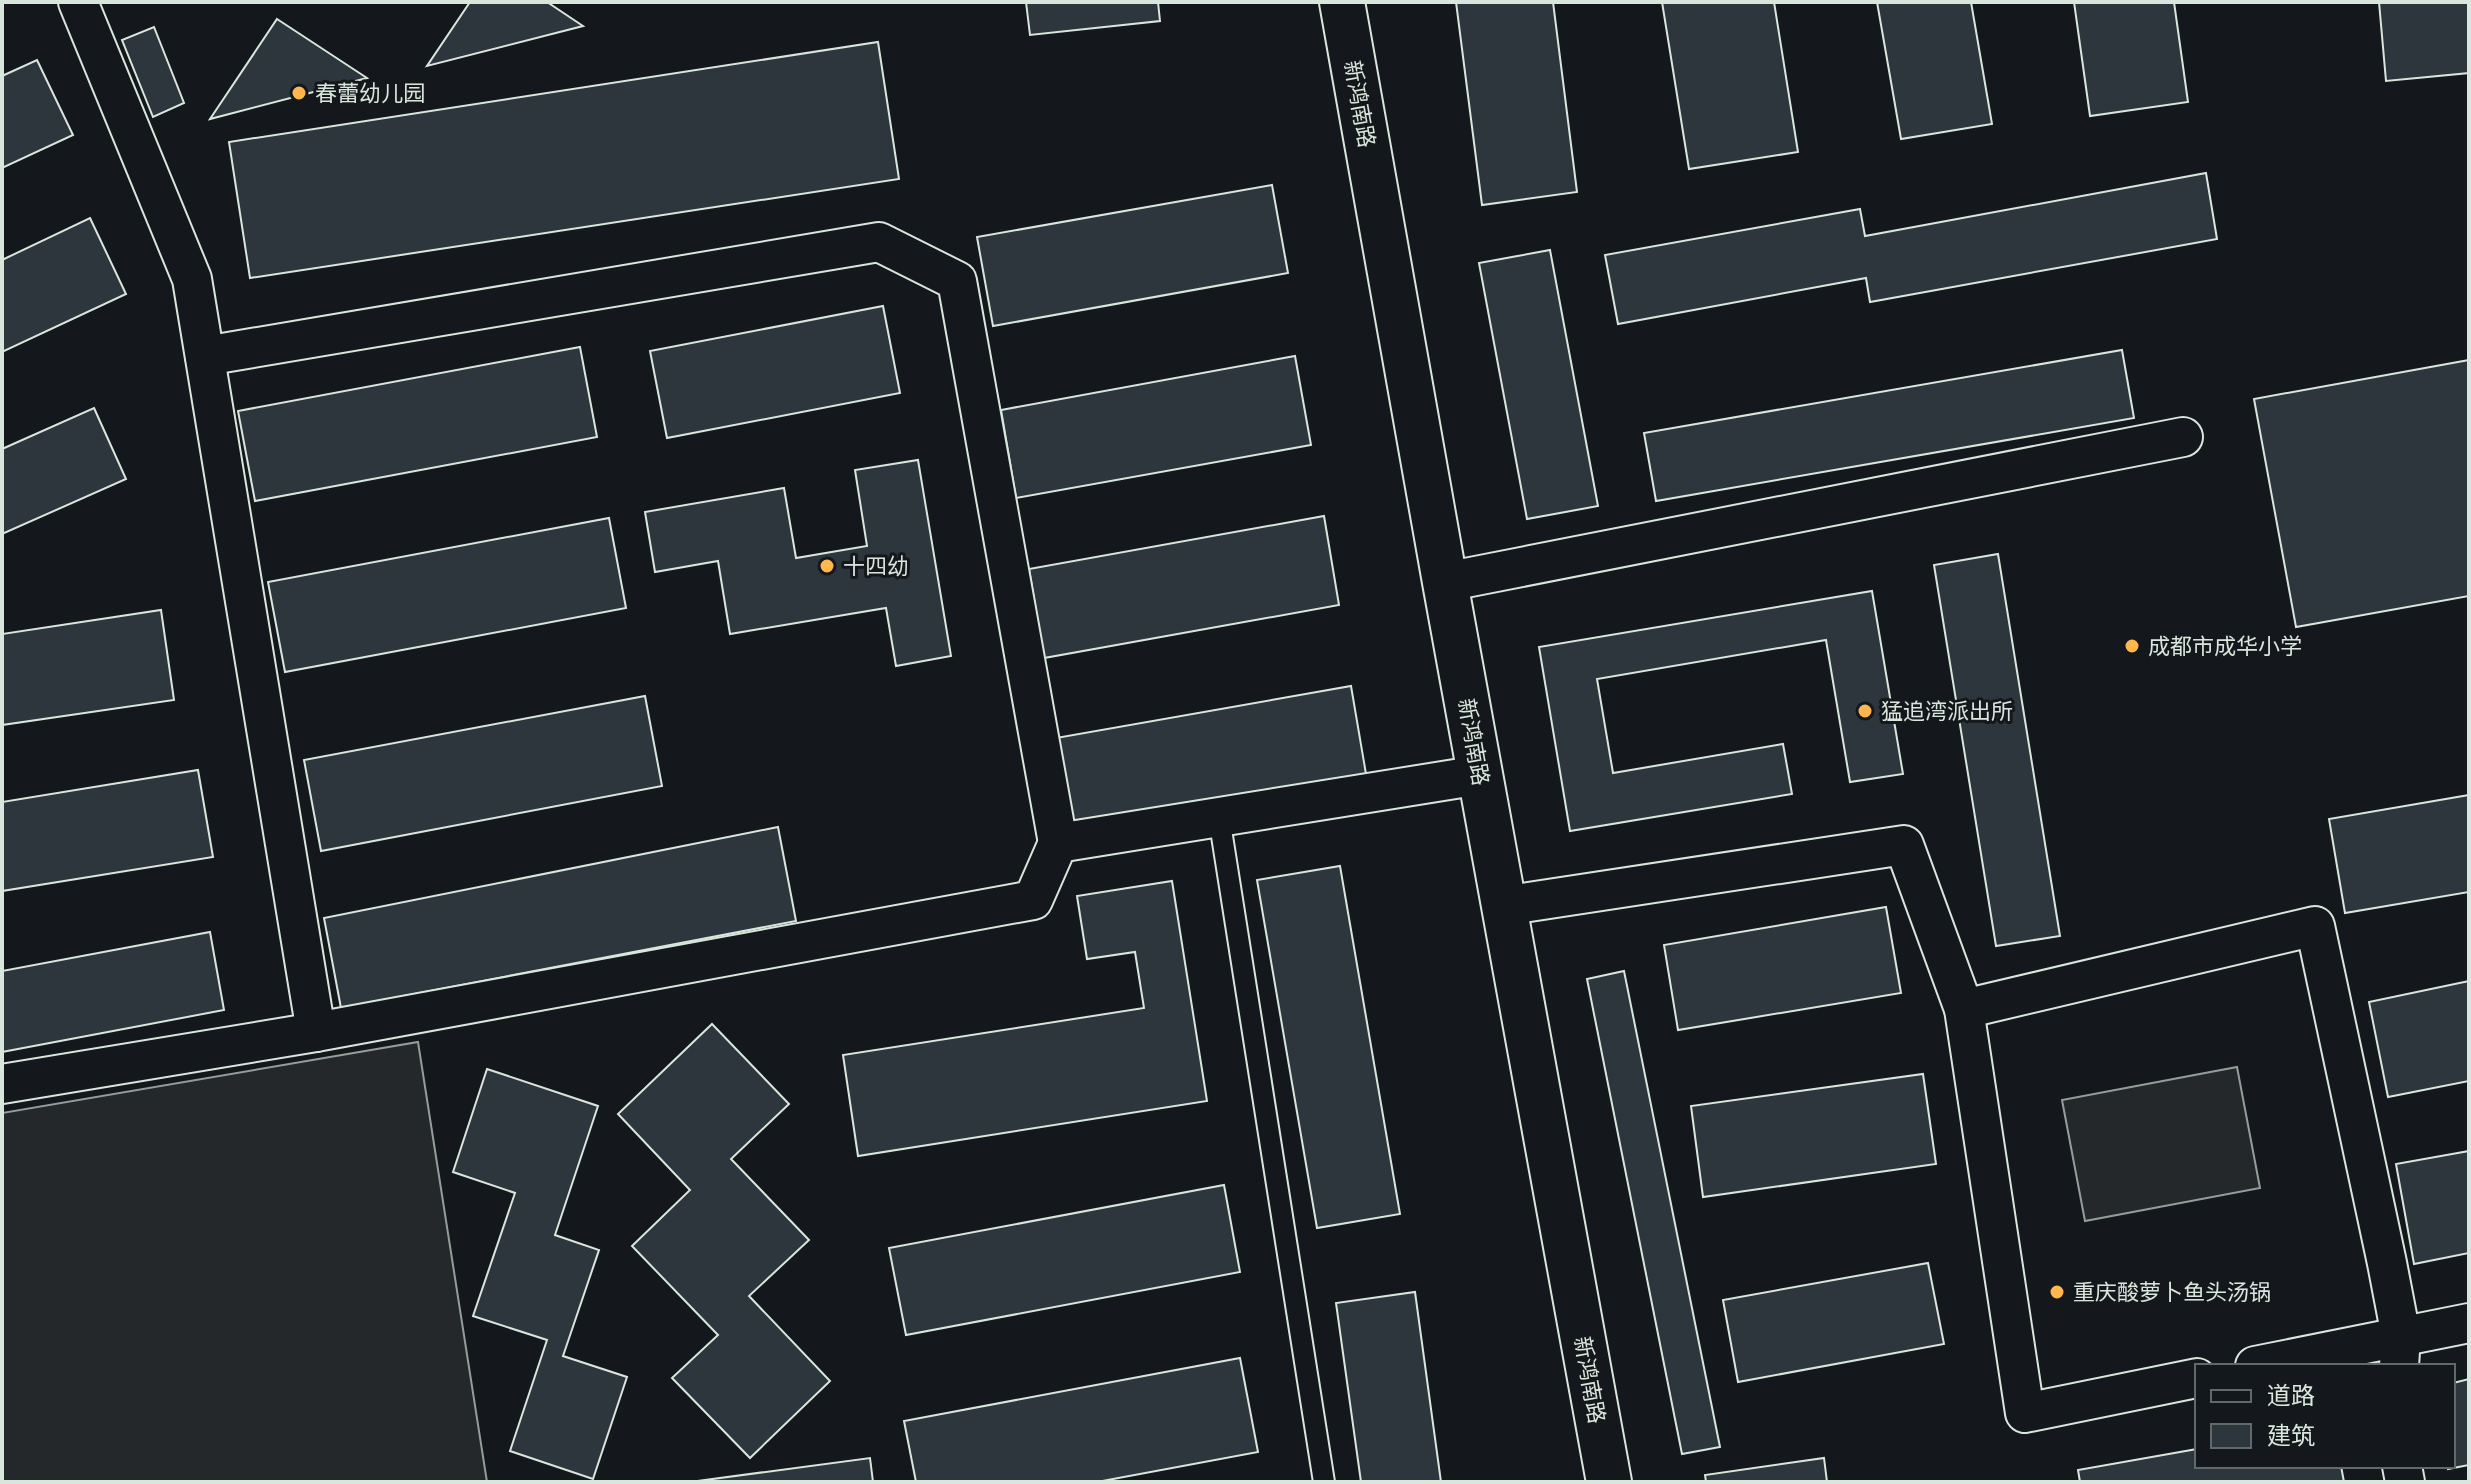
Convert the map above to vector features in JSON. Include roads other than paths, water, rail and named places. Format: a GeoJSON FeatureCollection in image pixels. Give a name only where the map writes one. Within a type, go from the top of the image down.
{"type":"FeatureCollection","features":[{"type":"Feature","properties":{"kind":"street"},"geometry":{"type":"LineString","coordinates":[[78,2],[192,279],[316,1032]]}},
{"type":"Feature","properties":{"kind":"street","name":"新鸿南路"},"geometry":{"type":"LineString","coordinates":[[1342,2],[1609,1482]]}},
{"type":"Feature","properties":{"kind":"street"},"geometry":{"type":"LineString","coordinates":[[2,1084],[316,1032],[1033,900],[1058,843],[957,281],[879,242],[205,356]]}},
{"type":"Feature","properties":{"kind":"street"},"geometry":{"type":"LineString","coordinates":[[1445,582],[2183,437]]}},
{"type":"Feature","properties":{"kind":"street"},"geometry":{"type":"LineString","coordinates":[[1058,843],[1480,775]]}},
{"type":"Feature","properties":{"kind":"street"},"geometry":{"type":"LineString","coordinates":[[1503,906],[1904,845],[1964,1009],[2025,1413],[2195,1378]]}},
{"type":"Feature","properties":{"kind":"street"},"geometry":{"type":"LineString","coordinates":[[1964,1009],[2315,926],[2400,1351]]}},
{"type":"Feature","properties":{"kind":"street"},"geometry":{"type":"LineString","coordinates":[[2274,1364],[2400,1351],[2469,1323]]}},
{"type":"Feature","properties":{"kind":"lane"},"geometry":{"type":"LineString","coordinates":[[1219,817],[1324,1482]]}},
{"type":"Feature","properties":{"kind":"place","name":"春蕾幼儿园"},"geometry":{"type":"Point","coordinates":[299,93]}},
{"type":"Feature","properties":{"kind":"place","name":"十四幼"},"geometry":{"type":"Point","coordinates":[827,566]}},
{"type":"Feature","properties":{"kind":"place","name":"成都市成华小学"},"geometry":{"type":"Point","coordinates":[2132,646]}},
{"type":"Feature","properties":{"kind":"place","name":"猛追湾派出所"},"geometry":{"type":"Point","coordinates":[1865,711]}},
{"type":"Feature","properties":{"kind":"place","name":"重庆酸萝卜鱼头汤锅"},"geometry":{"type":"Point","coordinates":[2057,1292]}}]}
